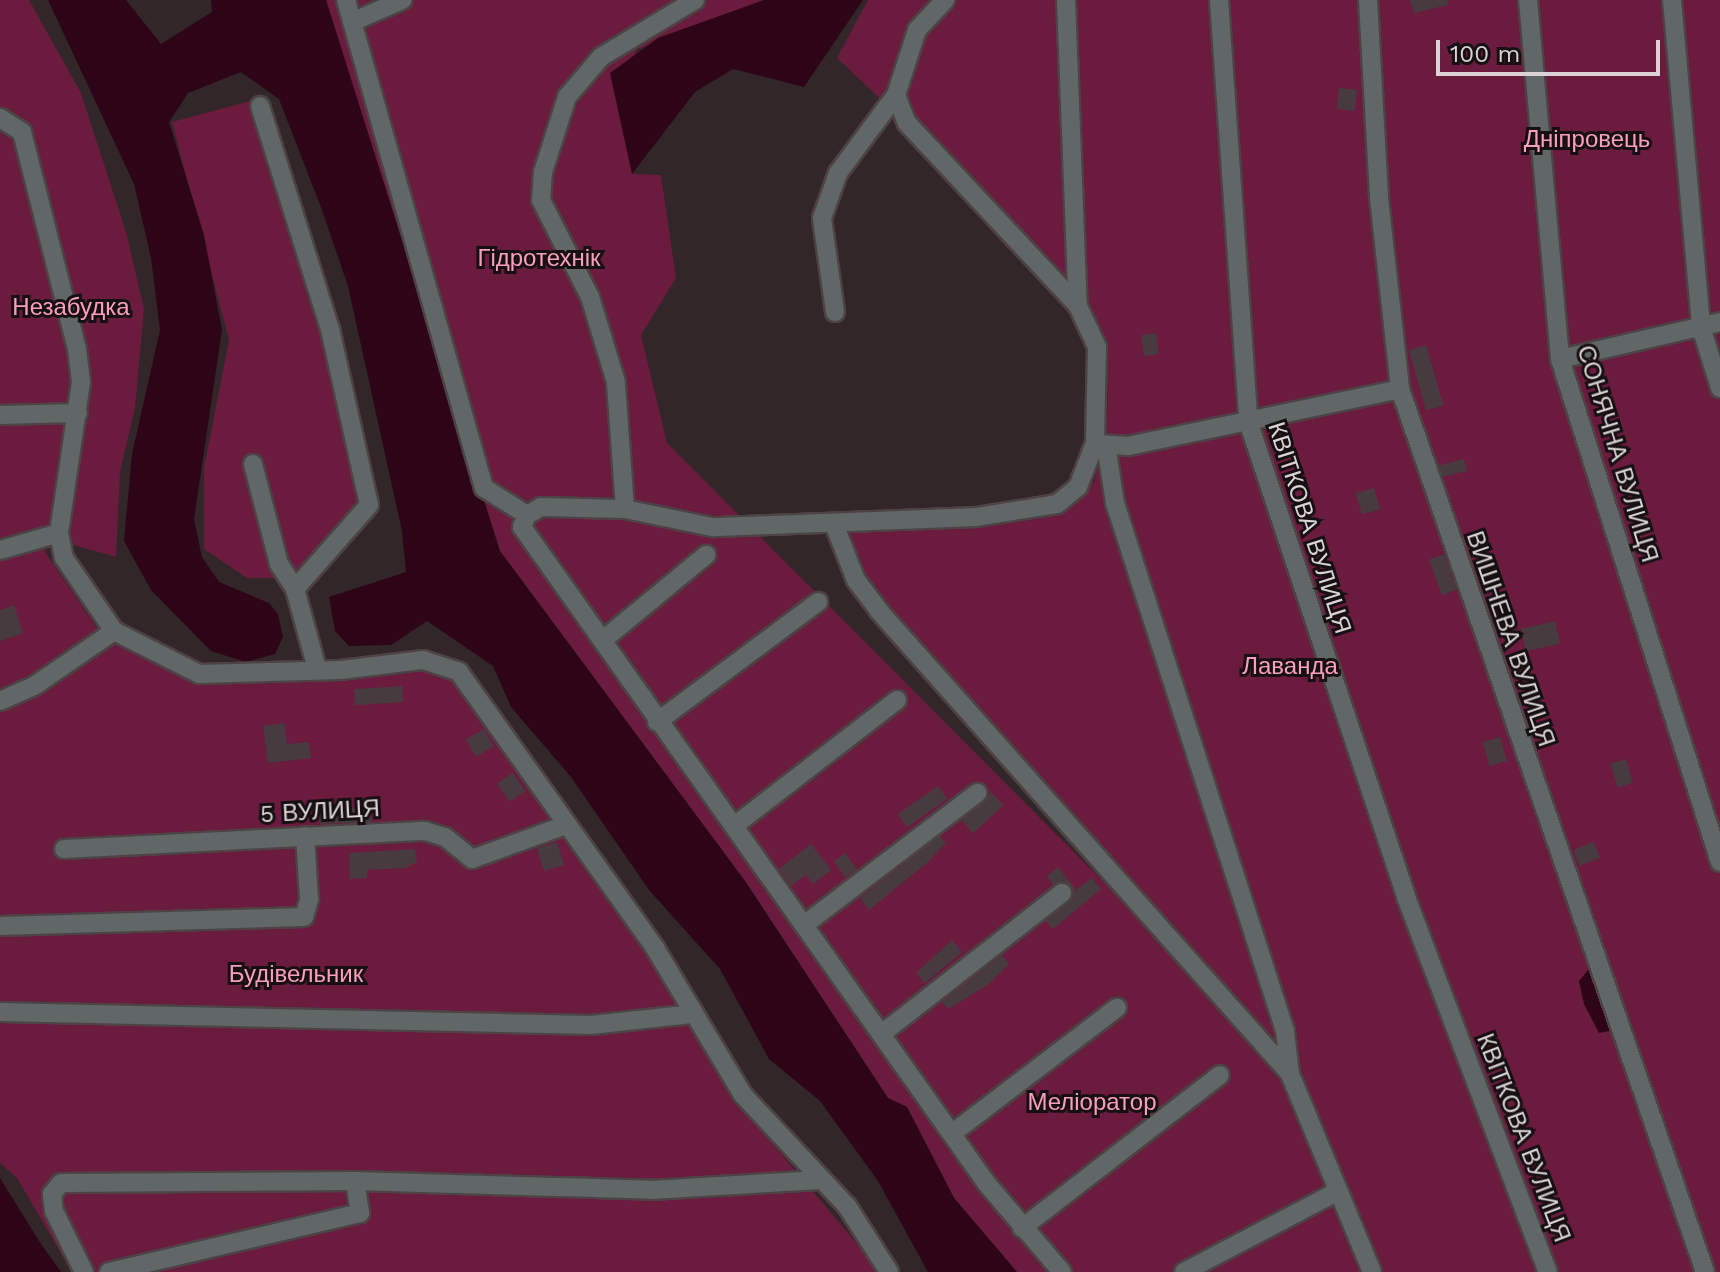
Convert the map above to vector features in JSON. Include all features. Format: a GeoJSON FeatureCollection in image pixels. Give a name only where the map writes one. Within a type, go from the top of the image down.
{"type":"FeatureCollection","features":[{"type":"Feature","properties":{"kind":"street"},"geometry":{"type":"LineString","coordinates":[[346,0],[484,488],[527,515]]}},
{"type":"Feature","properties":{"kind":"street"},"geometry":{"type":"LineString","coordinates":[[352,22],[402,0]]}},
{"type":"Feature","properties":{"kind":"street"},"geometry":{"type":"LineString","coordinates":[[625,509],[616,382],[590,297],[541,200],[543,172],[567,97],[601,57],[695,0]]}},
{"type":"Feature","properties":{"kind":"street"},"geometry":{"type":"LineString","coordinates":[[835,312],[822,218],[838,173],[896,95],[917,30],[945,0]]}},
{"type":"Feature","properties":{"kind":"street"},"geometry":{"type":"LineString","coordinates":[[1066,0],[1078,306]]}},
{"type":"Feature","properties":{"kind":"street","name":"КВІТКОВА ВУЛИЦЯ"},"geometry":{"type":"LineString","coordinates":[[1219,0],[1249,424],[1406,897],[1548,1272]]}},
{"type":"Feature","properties":{"kind":"street","name":"ВИШНЕВА ВУЛИЦЯ"},"geometry":{"type":"LineString","coordinates":[[1368,0],[1379,198],[1400,389],[1705,1272]]}},
{"type":"Feature","properties":{"kind":"street","name":"СОНЯЧНА ВУЛИЦЯ"},"geometry":{"type":"LineString","coordinates":[[1528,0],[1560,359],[1720,862]]}},
{"type":"Feature","properties":{"kind":"street"},"geometry":{"type":"LineString","coordinates":[[1672,0],[1701,327],[1720,388]]}},
{"type":"Feature","properties":{"kind":"street"},"geometry":{"type":"LineString","coordinates":[[896,95],[907,123],[1078,306],[1097,347],[1101,444],[1115,503],[1285,1031],[1290,1074],[1372,1272]]}},
{"type":"Feature","properties":{"kind":"street"},"geometry":{"type":"LineString","coordinates":[[260,106],[330,329],[369,505],[295,589]]}},
{"type":"Feature","properties":{"kind":"street"},"geometry":{"type":"LineString","coordinates":[[1,113],[22,132],[73,333],[81,382],[59,533],[64,558],[114,631],[199,674],[423,660],[459,672],[563,826],[655,948],[743,1095],[819,1180],[847,1206],[889,1272]]}},
{"type":"Feature","properties":{"kind":"street"},"geometry":{"type":"LineString","coordinates":[[1560,359],[1720,322]]}},
{"type":"Feature","properties":{"kind":"street"},"geometry":{"type":"LineString","coordinates":[[1101,444],[1249,424],[1400,389]]}},
{"type":"Feature","properties":{"kind":"street"},"geometry":{"type":"LineString","coordinates":[[0,415],[78,413]]}},
{"type":"Feature","properties":{"kind":"street"},"geometry":{"type":"LineString","coordinates":[[1062,1272],[1022,1228],[884,1032],[657,722],[522,527],[527,515],[541,507],[625,509],[712,527],[977,517],[1057,504],[1078,487],[1101,444]]}},
{"type":"Feature","properties":{"kind":"street"},"geometry":{"type":"LineString","coordinates":[[253,464],[279,564],[295,589],[317,669]]}},
{"type":"Feature","properties":{"kind":"street"},"geometry":{"type":"LineString","coordinates":[[834,524],[856,580],[879,611],[1290,1074]]}},
{"type":"Feature","properties":{"kind":"street"},"geometry":{"type":"LineString","coordinates":[[0,550],[59,533]]}},
{"type":"Feature","properties":{"kind":"street"},"geometry":{"type":"LineString","coordinates":[[603,640],[706,555]]}},
{"type":"Feature","properties":{"kind":"street"},"geometry":{"type":"LineString","coordinates":[[657,722],[818,602]]}},
{"type":"Feature","properties":{"kind":"street"},"geometry":{"type":"LineString","coordinates":[[0,701],[34,686],[114,631]]}},
{"type":"Feature","properties":{"kind":"street"},"geometry":{"type":"LineString","coordinates":[[734,826],[897,700]]}},
{"type":"Feature","properties":{"kind":"street"},"geometry":{"type":"LineString","coordinates":[[804,925],[977,793]]}},
{"type":"Feature","properties":{"kind":"street","name":"5 ВУЛИЦЯ"},"geometry":{"type":"LineString","coordinates":[[64,849],[425,831],[445,837],[472,859],[563,826]]}},
{"type":"Feature","properties":{"kind":"street"},"geometry":{"type":"LineString","coordinates":[[0,926],[304,917],[309,899],[305,836]]}},
{"type":"Feature","properties":{"kind":"street"},"geometry":{"type":"LineString","coordinates":[[884,1032],[1062,893]]}},
{"type":"Feature","properties":{"kind":"street"},"geometry":{"type":"LineString","coordinates":[[954,1132],[1117,1008]]}},
{"type":"Feature","properties":{"kind":"street"},"geometry":{"type":"LineString","coordinates":[[0,1012],[591,1025],[693,1014]]}},
{"type":"Feature","properties":{"kind":"street"},"geometry":{"type":"LineString","coordinates":[[1022,1228],[1220,1075]]}},
{"type":"Feature","properties":{"kind":"street"},"geometry":{"type":"LineString","coordinates":[[84,1272],[54,1211],[52,1194],[61,1183],[355,1181],[652,1190],[819,1180]]}},
{"type":"Feature","properties":{"kind":"street"},"geometry":{"type":"LineString","coordinates":[[109,1272],[360,1213],[355,1181]]}},
{"type":"Feature","properties":{"kind":"street"},"geometry":{"type":"LineString","coordinates":[[1184,1272],[1338,1191]]}},
{"type":"Feature","properties":{"kind":"green space","name":"Будівельник"},"geometry":{"type":"Polygon","coordinates":[[[0,0],[29,0],[81,93],[126,232],[144,309],[135,408],[120,472],[116,557],[62,542],[72,474],[58,475],[45,552],[103,637],[190,681],[446,669],[471,693],[505,755],[625,919],[739,1104],[881,1272],[72,1272],[17,1178],[0,1163],[0,0]]]}},
{"type":"Feature","properties":{"kind":"green space"},"geometry":{"type":"Polygon","coordinates":[[[326,0],[764,0],[636,50],[632,174],[661,175],[676,278],[641,335],[667,443],[1292,1071],[869,590],[845,531],[999,523],[1068,509],[1094,482],[1107,425],[1108,355],[1089,310],[977,190],[837,58],[868,0],[1720,0],[1720,1272],[1017,1272],[954,1198],[907,1107],[888,1098],[745,881],[500,551],[326,0]]]}},
{"type":"Feature","properties":{"kind":"green space"},"geometry":{"type":"Polygon","coordinates":[[[250,101],[327,357],[361,507],[298,578],[247,578],[204,549],[204,468],[229,340],[172,122],[250,101]]]}},
{"type":"Feature","properties":{"kind":"shaded area"},"geometry":{"type":"Polygon","coordinates":[[[48,0],[126,0],[161,44],[212,12],[211,0],[326,0],[500,551],[745,881],[888,1098],[907,1107],[954,1198],[1017,1272],[928,1272],[878,1181],[820,1101],[769,1059],[720,969],[649,890],[571,777],[511,707],[493,666],[427,621],[391,645],[349,646],[335,631],[329,597],[406,572],[402,531],[348,286],[322,210],[279,99],[241,72],[188,93],[169,122],[204,235],[222,330],[194,519],[202,557],[219,582],[269,603],[278,614],[283,637],[275,654],[246,662],[211,651],[151,590],[124,541],[132,454],[160,330],[151,258],[134,184],[48,0]]]}},
{"type":"Feature","properties":{"kind":"shaded area"},"geometry":{"type":"Polygon","coordinates":[[[764,0],[863,0],[804,87],[733,69],[695,92],[632,174],[610,73],[658,38],[764,0]]]}},
{"type":"Feature","properties":{"kind":"shaded area"},"geometry":{"type":"Polygon","coordinates":[[[1589,969],[1595,976],[1615,1030],[1599,1033],[1584,1004],[1579,981],[1589,969]]]}},
{"type":"Feature","properties":{"kind":"shaded area"},"geometry":{"type":"Polygon","coordinates":[[[0,1178],[41,1244],[61,1272],[0,1272],[0,1178]]]}},
{"type":"Feature","properties":{"kind":"building"},"geometry":{"type":"Polygon","coordinates":[[[1410,0],[1448,0],[1448,5],[1414,13],[1410,0]]]}},
{"type":"Feature","properties":{"kind":"building"},"geometry":{"type":"Polygon","coordinates":[[[1339,88],[1357,90],[1355,111],[1337,109],[1339,88]]]}},
{"type":"Feature","properties":{"kind":"building"},"geometry":{"type":"Polygon","coordinates":[[[1156,333],[1159,354],[1144,356],[1141,335],[1156,333]]]}},
{"type":"Feature","properties":{"kind":"building"},"geometry":{"type":"Polygon","coordinates":[[[1426,345],[1443,406],[1426,411],[1409,350],[1426,345]]]}},
{"type":"Feature","properties":{"kind":"building"},"geometry":{"type":"Polygon","coordinates":[[[1464,459],[1467,471],[1442,477],[1439,465],[1464,459]]]}},
{"type":"Feature","properties":{"kind":"building"},"geometry":{"type":"Polygon","coordinates":[[[1374,488],[1380,509],[1362,514],[1356,493],[1374,488]]]}},
{"type":"Feature","properties":{"kind":"building"},"geometry":{"type":"Polygon","coordinates":[[[1444,554],[1457,590],[1442,595],[1429,559],[1444,554]]]}},
{"type":"Feature","properties":{"kind":"building"},"geometry":{"type":"Polygon","coordinates":[[[14,605],[23,633],[0,641],[0,610],[14,605]]]}},
{"type":"Feature","properties":{"kind":"building"},"geometry":{"type":"Polygon","coordinates":[[[1555,621],[1560,643],[1526,651],[1521,629],[1555,621]]]}},
{"type":"Feature","properties":{"kind":"building"},"geometry":{"type":"Polygon","coordinates":[[[402,686],[403,702],[355,705],[354,689],[402,686]]]}},
{"type":"Feature","properties":{"kind":"building"},"geometry":{"type":"Polygon","coordinates":[[[284,723],[287,744],[309,742],[311,758],[268,763],[263,726],[284,723]]]}},
{"type":"Feature","properties":{"kind":"building"},"geometry":{"type":"Polygon","coordinates":[[[484,729],[494,746],[476,757],[466,740],[484,729]]]}},
{"type":"Feature","properties":{"kind":"building"},"geometry":{"type":"Polygon","coordinates":[[[1500,737],[1507,761],[1490,766],[1483,742],[1500,737]]]}},
{"type":"Feature","properties":{"kind":"building"},"geometry":{"type":"Polygon","coordinates":[[[1626,759],[1633,783],[1618,787],[1611,763],[1626,759]]]}},
{"type":"Feature","properties":{"kind":"building"},"geometry":{"type":"Polygon","coordinates":[[[513,773],[525,791],[510,802],[497,784],[513,773]]]}},
{"type":"Feature","properties":{"kind":"building"},"geometry":{"type":"Polygon","coordinates":[[[938,786],[947,799],[907,827],[898,814],[938,786]]]}},
{"type":"Feature","properties":{"kind":"building"},"geometry":{"type":"Polygon","coordinates":[[[991,792],[1003,805],[973,833],[961,820],[991,792]]]}},
{"type":"Feature","properties":{"kind":"building"},"geometry":{"type":"Polygon","coordinates":[[[370,806],[372,822],[320,824],[320,812],[370,806]]]}},
{"type":"Feature","properties":{"kind":"building"},"geometry":{"type":"Polygon","coordinates":[[[940,836],[946,843],[928,862],[869,910],[860,898],[940,836]]]}},
{"type":"Feature","properties":{"kind":"building"},"geometry":{"type":"Polygon","coordinates":[[[557,842],[564,865],[544,871],[537,848],[557,842]]]}},
{"type":"Feature","properties":{"kind":"building"},"geometry":{"type":"Polygon","coordinates":[[[1594,842],[1600,858],[1580,866],[1573,850],[1594,842]]]}},
{"type":"Feature","properties":{"kind":"building"},"geometry":{"type":"Polygon","coordinates":[[[811,844],[831,870],[813,884],[806,875],[791,886],[779,869],[811,844]]]}},
{"type":"Feature","properties":{"kind":"building"},"geometry":{"type":"Polygon","coordinates":[[[415,849],[417,862],[405,868],[367,870],[367,878],[350,879],[349,853],[415,849]]]}},
{"type":"Feature","properties":{"kind":"building"},"geometry":{"type":"Polygon","coordinates":[[[845,853],[857,869],[846,877],[834,861],[845,853]]]}},
{"type":"Feature","properties":{"kind":"building"},"geometry":{"type":"Polygon","coordinates":[[[1058,867],[1076,890],[1092,878],[1101,889],[1053,929],[1046,921],[1074,892],[1067,882],[1053,885],[1047,876],[1058,867]]]}},
{"type":"Feature","properties":{"kind":"building"},"geometry":{"type":"Polygon","coordinates":[[[952,940],[962,952],[925,983],[916,973],[952,940]]]}},
{"type":"Feature","properties":{"kind":"building"},"geometry":{"type":"Polygon","coordinates":[[[1002,955],[1009,964],[989,984],[948,1009],[942,1002],[1002,955]]]}},
{"type":"Feature","properties":{"kind":"park label","name":"Дніпровець"},"geometry":{"type":"Point","coordinates":[1587,140]}},
{"type":"Feature","properties":{"kind":"park label","name":"Гідротехнік"},"geometry":{"type":"Point","coordinates":[539,259]}},
{"type":"Feature","properties":{"kind":"park label","name":"Незабудка"},"geometry":{"type":"Point","coordinates":[71,308]}},
{"type":"Feature","properties":{"kind":"park label","name":"Лаванда"},"geometry":{"type":"Point","coordinates":[1290,667]}},
{"type":"Feature","properties":{"kind":"park label","name":"Меліоратор"},"geometry":{"type":"Point","coordinates":[1092,1103]}}]}
